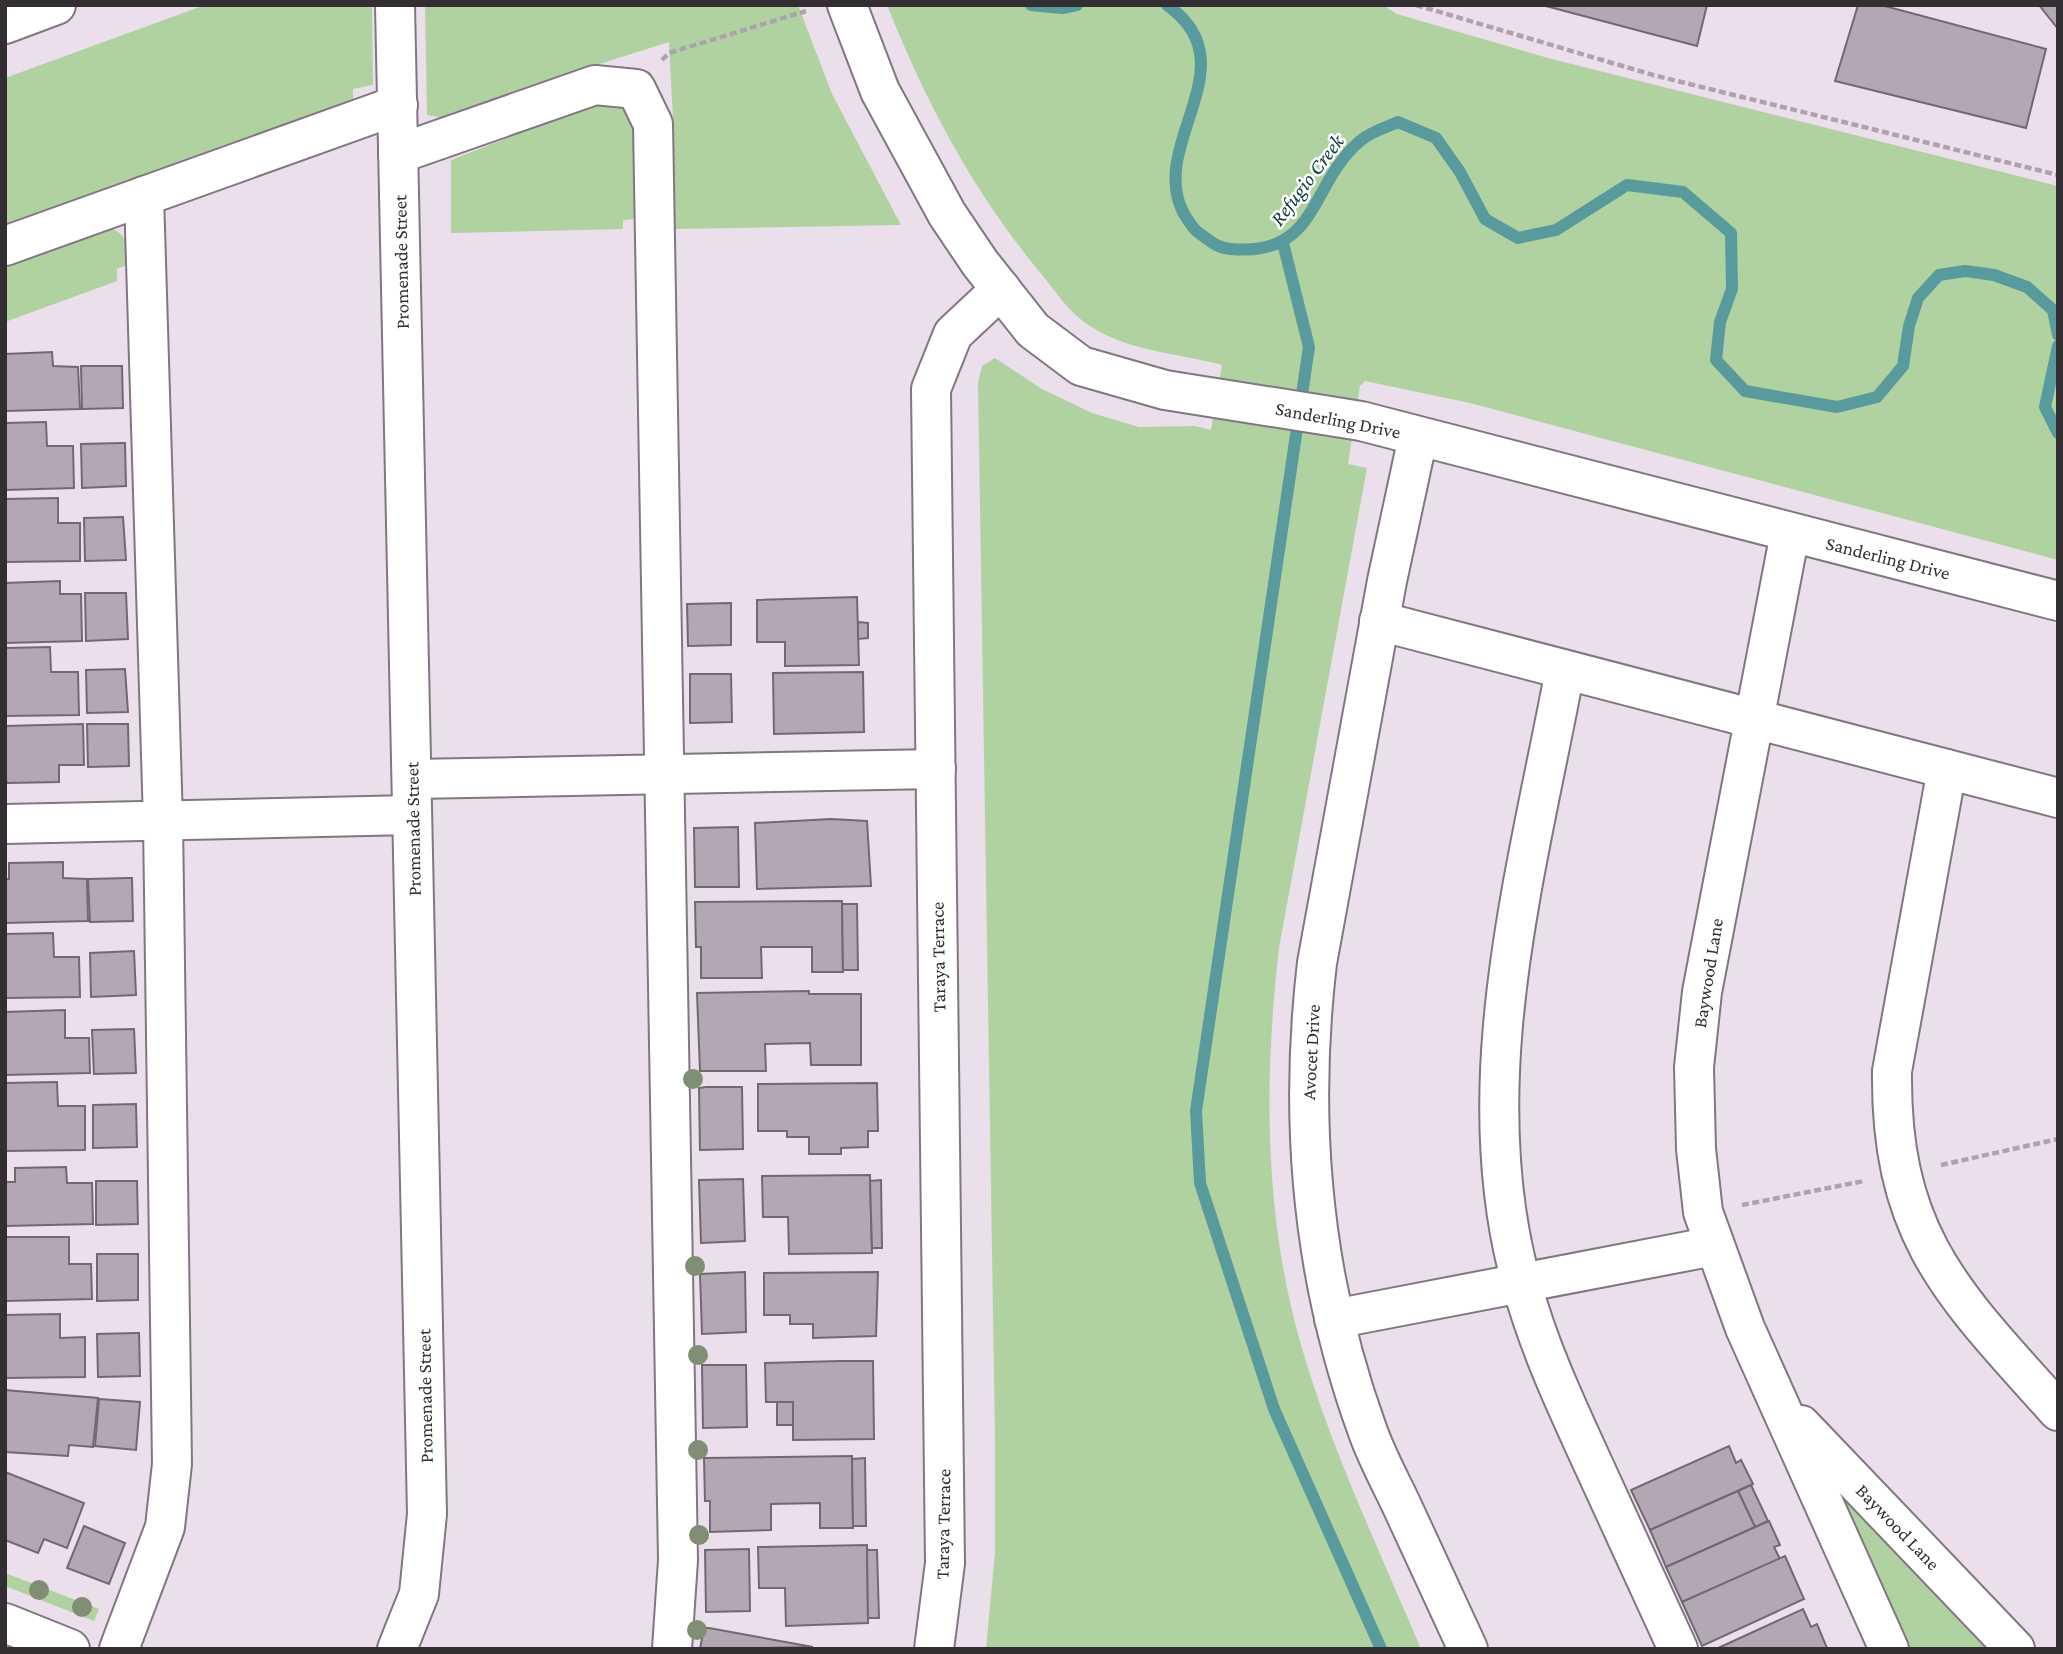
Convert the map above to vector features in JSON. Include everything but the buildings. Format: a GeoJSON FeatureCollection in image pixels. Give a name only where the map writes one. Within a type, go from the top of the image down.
{"type":"FeatureCollection","features":[{"type":"Feature","properties":{"kind":"street"},"geometry":{"type":"LineString","coordinates":[[5,24],[56,5]]}},
{"type":"Feature","properties":{"kind":"street","name":"Promenade Street"},"geometry":{"type":"LineString","coordinates":[[395,5],[427,1514],[419,1594],[397,1649]]}},
{"type":"Feature","properties":{"kind":"street","name":"Sanderling Drive"},"geometry":{"type":"LineString","coordinates":[[847,5],[880,90],[947,214],[1033,330],[1081,366],[1165,390],[1361,421],[2058,601]]}},
{"type":"Feature","properties":{"kind":"street"},"geometry":{"type":"LineString","coordinates":[[398,154],[595,85],[636,89],[653,124],[678,1560],[672,1649]]}},
{"type":"Feature","properties":{"kind":"street"},"geometry":{"type":"LineString","coordinates":[[5,246],[398,105]]}},
{"type":"Feature","properties":{"kind":"street"},"geometry":{"type":"LineString","coordinates":[[118,1649],[158,1551],[171,1497],[163,821],[144,196]]}},
{"type":"Feature","properties":{"kind":"street","name":"Taraya Terrace"},"geometry":{"type":"LineString","coordinates":[[934,1649],[945,1563],[931,388],[953,334],[1001,289]]}},
{"type":"Feature","properties":{"kind":"street","name":"Avocet Drive"},"geometry":{"type":"LineString","coordinates":[[1418,437],[1379,621],[1319,949],[1310,1018],[1308,1138],[1320,1249],[1334,1319],[1370,1435],[1468,1649]]}},
{"type":"Feature","properties":{"kind":"street","name":"Baywood Lane"},"geometry":{"type":"LineString","coordinates":[[1790,533],[1702,992],[1694,1067],[1696,1149],[1703,1212],[1745,1328],[1889,1649]]}},
{"type":"Feature","properties":{"kind":"street"},"geometry":{"type":"LineString","coordinates":[[1379,621],[2058,798]]}},
{"type":"Feature","properties":{"kind":"street"},"geometry":{"type":"LineString","coordinates":[[1565,670],[1516,934],[1501,1041],[1500,1152],[1509,1226],[1521,1283],[1550,1369],[1678,1649]]}},
{"type":"Feature","properties":{"kind":"street"},"geometry":{"type":"LineString","coordinates":[[5,824],[163,821],[665,774],[936,769]]}},
{"type":"Feature","properties":{"kind":"street"},"geometry":{"type":"LineString","coordinates":[[1947,769],[1892,1071],[1891,1121],[1899,1174],[1917,1230],[1948,1284],[2058,1411]]}},
{"type":"Feature","properties":{"kind":"street"},"geometry":{"type":"LineString","coordinates":[[1334,1319],[1714,1246]]}},
{"type":"Feature","properties":{"kind":"street","name":"Baywood Lane"},"geometry":{"type":"LineString","coordinates":[[1781,1405],[2015,1649]]}},
{"type":"Feature","properties":{"kind":"street"},"geometry":{"type":"LineString","coordinates":[[5,1623],[71,1649]]}},
{"type":"Feature","properties":{"kind":"path"},"geometry":{"type":"LineString","coordinates":[[1416,5],[1653,75],[2058,175]]}},
{"type":"Feature","properties":{"kind":"path"},"geometry":{"type":"LineString","coordinates":[[636,89],[669,53],[806,11]]}},
{"type":"Feature","properties":{"kind":"green space"},"geometry":{"type":"Polygon","coordinates":[[[205,5],[372,5],[373,85],[353,89],[353,101],[5,224],[5,78],[205,5]]]}},
{"type":"Feature","properties":{"kind":"green space"},"geometry":{"type":"Polygon","coordinates":[[[425,5],[798,5],[832,94],[901,225],[672,229],[673,119],[669,42],[590,67],[449,119],[427,115],[425,5]]]}},
{"type":"Feature","properties":{"kind":"green space"},"geometry":{"type":"Polygon","coordinates":[[[887,5],[1383,5],[1397,14],[1548,58],[2058,186],[2058,560],[1470,403],[1365,381],[1360,386],[1348,464],[1367,468],[1279,948],[1271,1046],[1270,1144],[1279,1242],[1299,1338],[1339,1457],[1421,1649],[986,1649],[995,1552],[995,1437],[978,383],[982,366],[995,358],[1042,389],[1092,413],[1139,427],[1195,426],[1211,430],[1222,365],[1121,341],[1090,326],[1070,310],[995,213],[954,147],[918,77],[887,5]]]}},
{"type":"Feature","properties":{"kind":"green space"},"geometry":{"type":"Polygon","coordinates":[[[603,101],[629,111],[634,130],[635,219],[623,220],[623,229],[451,233],[451,160],[603,101]]]}},
{"type":"Feature","properties":{"kind":"green space"},"geometry":{"type":"Polygon","coordinates":[[[106,226],[126,240],[134,262],[117,269],[117,281],[5,322],[5,263],[106,226]]]}},
{"type":"Feature","properties":{"kind":"green space"},"geometry":{"type":"Polygon","coordinates":[[[1845,1495],[1988,1649],[1908,1649],[1842,1499],[1845,1495]]]}},
{"type":"Feature","properties":{"kind":"green space"},"geometry":{"type":"Polygon","coordinates":[[[5,1573],[99,1609],[94,1621],[5,1586],[5,1573]]]}},
{"type":"Feature","properties":{"kind":"waterway","name":"Refugio Creek"},"geometry":{"type":"LineString","coordinates":[[1031,5],[1062,8],[1077,5]]}},
{"type":"Feature","properties":{"kind":"waterway","name":"Refugio Creek"},"geometry":{"type":"LineString","coordinates":[[1167,5],[1190,28],[1200,53],[1200,78],[1178,159],[1176,186],[1183,212],[1192,226],[1222,247],[1260,248],[1281,242],[1297,230],[1309,214],[1343,158],[1360,141],[1398,122],[1436,138],[1460,172],[1485,219],[1518,238],[1556,230],[1627,185],[1683,192],[1731,233],[1732,289],[1720,322],[1716,360],[1745,391],[1837,407],[1877,397],[1903,366],[1909,326],[1918,298],[1939,275],[1965,271],[1994,275],[2027,287],[2053,310],[2058,335]]}},
{"type":"Feature","properties":{"kind":"waterway"},"geometry":{"type":"LineString","coordinates":[[1283,243],[1309,347],[1196,1111],[1200,1183],[1274,1409],[1381,1649]]}},
{"type":"Feature","properties":{"kind":"waterway","name":"Refugio Creek"},"geometry":{"type":"LineString","coordinates":[[2058,346],[2045,407],[2058,433]]}}]}
